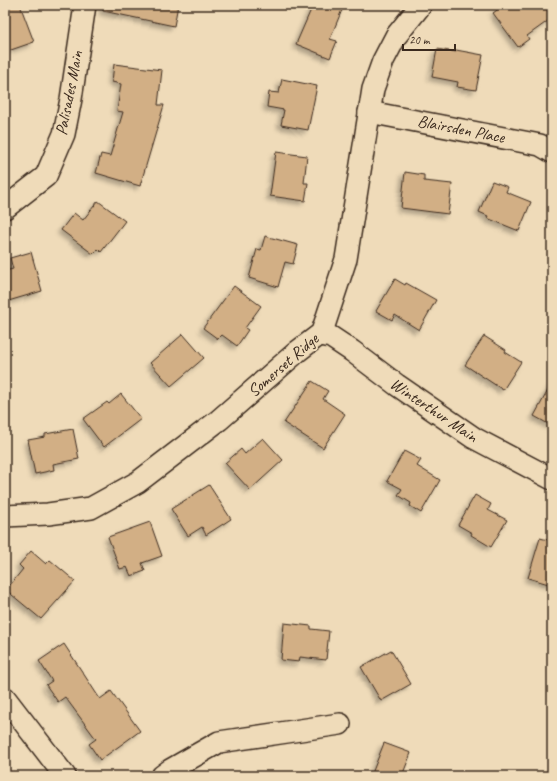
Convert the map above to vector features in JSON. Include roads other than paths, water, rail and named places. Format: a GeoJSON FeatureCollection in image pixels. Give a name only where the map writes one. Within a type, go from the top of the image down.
{"type":"FeatureCollection","features":[{"type":"Feature","properties":{"kind":"street","name":"Palisades Main"},"geometry":{"type":"LineString","coordinates":[[5,208],[46,176],[64,134],[71,99],[85,5]]}},
{"type":"Feature","properties":{"kind":"street","name":"Somerset Ridge"},"geometry":{"type":"LineString","coordinates":[[5,516],[48,514],[91,508],[138,482],[220,420],[298,352],[321,335],[346,259],[373,89],[383,61],[396,36],[421,5]]}},
{"type":"Feature","properties":{"kind":"street","name":"Blairsden Place"},"geometry":{"type":"LineString","coordinates":[[369,112],[540,145],[552,152]]}},
{"type":"Feature","properties":{"kind":"street","name":"Winterthur Main"},"geometry":{"type":"LineString","coordinates":[[321,335],[331,336],[397,386],[474,438],[552,479]]}},
{"type":"Feature","properties":{"kind":"street"},"geometry":{"type":"LineString","coordinates":[[5,698],[65,776]]}},
{"type":"Feature","properties":{"kind":"street"},"geometry":{"type":"LineString","coordinates":[[162,776],[219,742],[340,724]]}}]}
